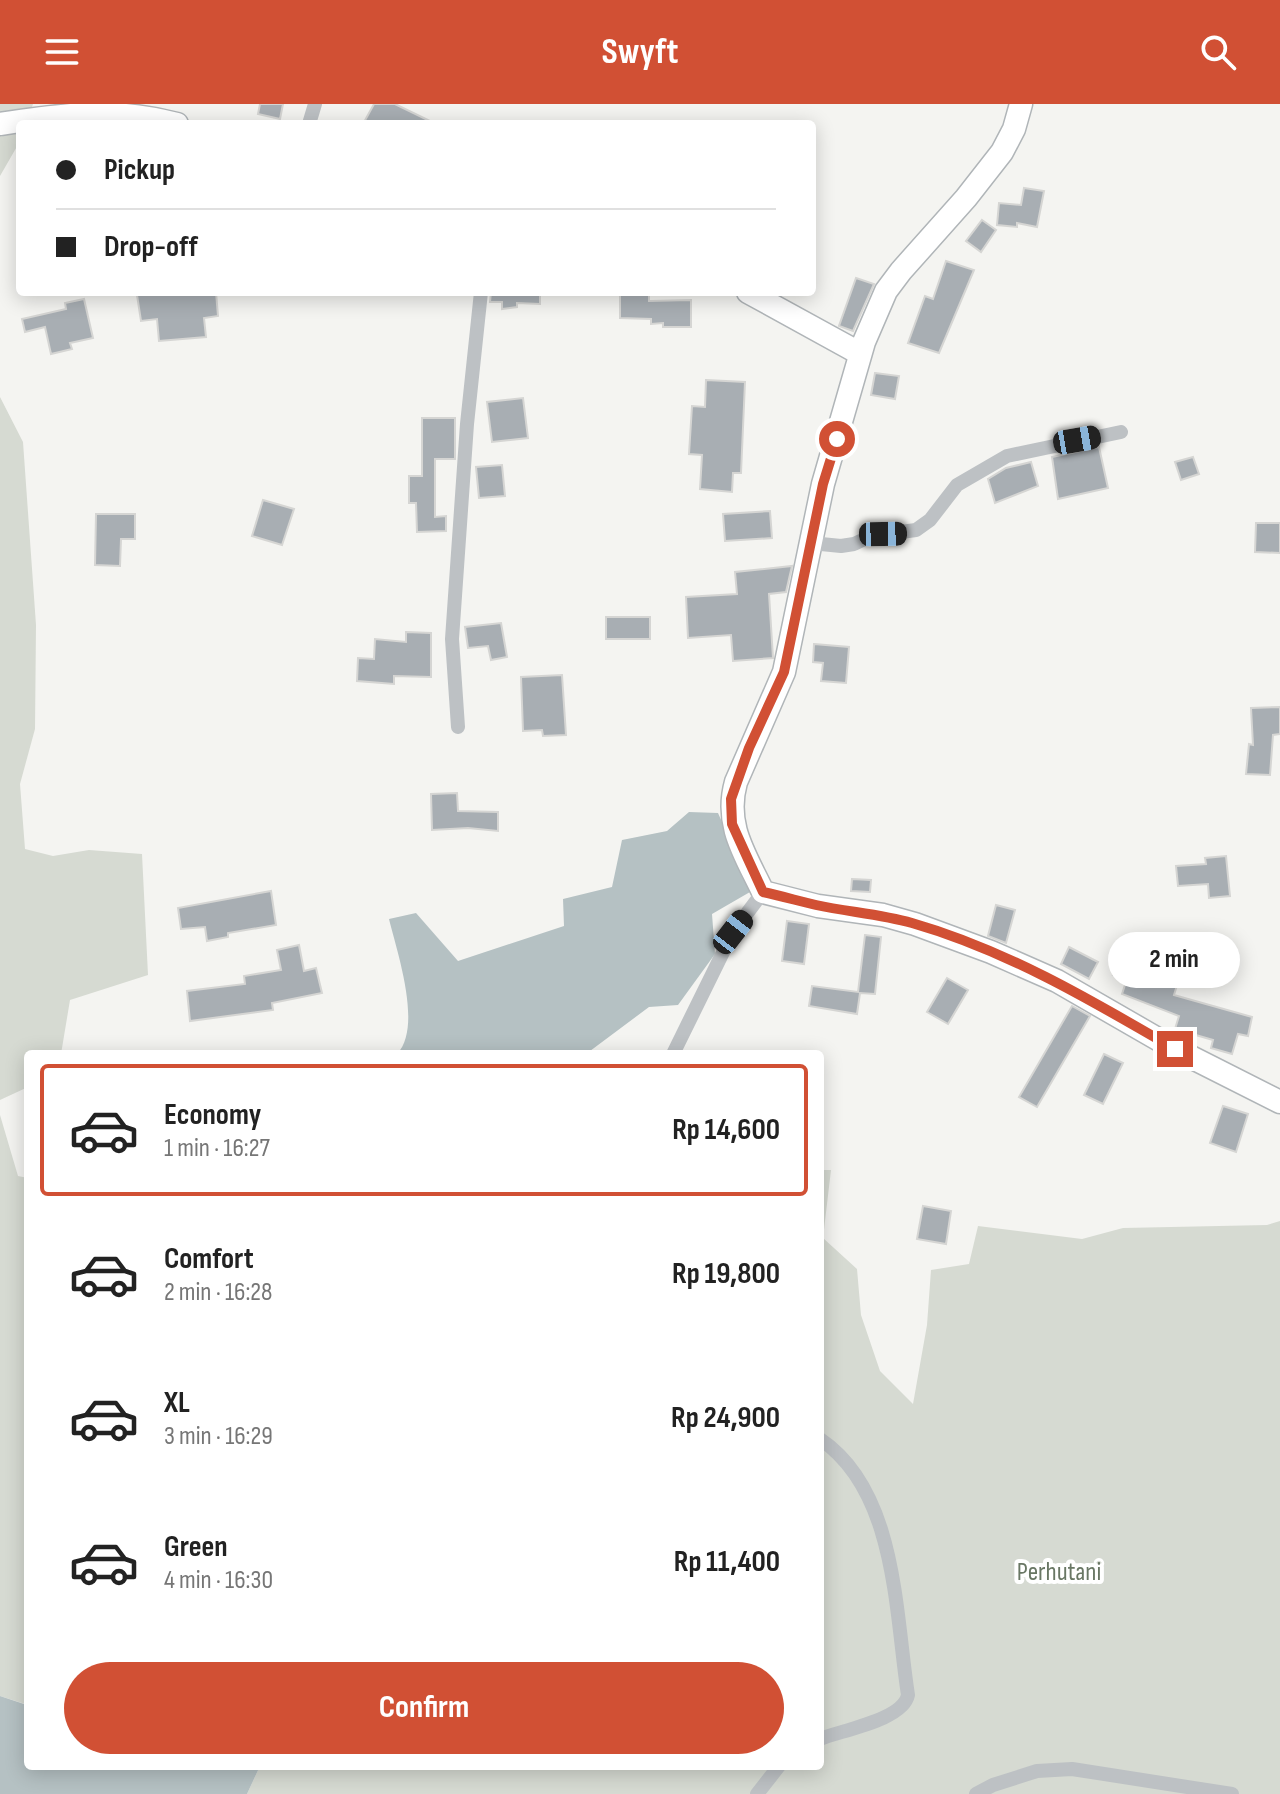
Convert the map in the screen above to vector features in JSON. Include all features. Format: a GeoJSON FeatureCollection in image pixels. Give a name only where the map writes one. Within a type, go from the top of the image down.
{"type":"FeatureCollection","features":[{"type":"Feature","properties":{"kind":"main road"},"geometry":{"type":"LineString","coordinates":[[1021,104],[1014,129],[1002,152],[886,291],[859,353],[823,484],[784,672],[749,748],[731,799],[732,824],[763,892],[818,906],[883,915],[991,952],[1057,981],[1175,1049],[1280,1102]]}},
{"type":"Feature","properties":{"kind":"main road"},"geometry":{"type":"LineString","coordinates":[[29,120],[86,112],[135,114],[160,120]]}},
{"type":"Feature","properties":{"kind":"main road"},"geometry":{"type":"LineString","coordinates":[[755,296],[859,353]]}},
{"type":"Feature","properties":{"kind":"street"},"geometry":{"type":"LineString","coordinates":[[458,727],[452,639],[467,424],[481,296]]}},
{"type":"Feature","properties":{"kind":"street"},"geometry":{"type":"LineString","coordinates":[[811,543],[854,544],[871,536],[916,530],[930,520],[957,485],[1007,456],[1121,432]]}},
{"type":"Feature","properties":{"kind":"street"},"geometry":{"type":"LineString","coordinates":[[675,1050],[733,932],[763,892]]}},
{"type":"Feature","properties":{"kind":"street"},"geometry":{"type":"LineString","coordinates":[[824,1443],[851,1469],[875,1510],[887,1543],[908,1695],[907,1701],[897,1712],[824,1738]]}},
{"type":"Feature","properties":{"kind":"street"},"geometry":{"type":"LineString","coordinates":[[976,1794],[993,1785],[1037,1771],[1072,1769],[1232,1794]]}},
{"type":"Feature","properties":{"kind":"street"},"geometry":{"type":"LineString","coordinates":[[757,1794],[776,1770]]}},
{"type":"Feature","properties":{"kind":"green space"},"geometry":{"type":"Polygon","coordinates":[[[0,104],[33,104],[27,120],[16,120],[16,148],[0,176],[0,104]]]}},
{"type":"Feature","properties":{"kind":"green space"},"geometry":{"type":"Polygon","coordinates":[[[0,397],[23,442],[36,625],[35,729],[20,784],[25,849],[53,856],[89,850],[142,854],[148,975],[70,1000],[62,1050],[24,1050],[24,1089],[0,1100],[0,397]]]}},
{"type":"Feature","properties":{"kind":"green space"},"geometry":{"type":"Polygon","coordinates":[[[0,1115],[18,1176],[24,1177],[24,1704],[0,1696],[0,1115]]]}},
{"type":"Feature","properties":{"kind":"green space","name":"Perhutani"},"geometry":{"type":"Polygon","coordinates":[[[824,1170],[831,1170],[824,1230],[824,1170]]]}},
{"type":"Feature","properties":{"kind":"green space","name":"Perhutani"},"geometry":{"type":"Polygon","coordinates":[[[1280,1221],[1280,1794],[247,1794],[258,1770],[824,1770],[824,1239],[857,1269],[861,1315],[880,1371],[913,1404],[927,1325],[931,1270],[969,1264],[978,1226],[1082,1239],[1123,1228],[1267,1225],[1280,1221]]]}},
{"type":"Feature","properties":{"kind":"shaded area"},"geometry":{"type":"Polygon","coordinates":[[[689,812],[718,813],[750,892],[712,914],[715,954],[678,1005],[649,1007],[591,1050],[399,1050],[408,1026],[408,1008],[389,919],[416,913],[458,961],[564,926],[563,899],[612,887],[622,840],[667,831],[689,812]]]}},
{"type":"Feature","properties":{"kind":"shaded area"},"geometry":{"type":"Polygon","coordinates":[[[0,1696],[24,1704],[24,1770],[258,1770],[247,1794],[0,1794],[0,1696]]]}},
{"type":"Feature","properties":{"kind":"building"},"geometry":{"type":"Polygon","coordinates":[[[260,104],[283,104],[280,119],[258,114],[260,104]]]}},
{"type":"Feature","properties":{"kind":"building"},"geometry":{"type":"Polygon","coordinates":[[[374,104],[395,104],[428,120],[365,120],[374,104]]]}},
{"type":"Feature","properties":{"kind":"building"},"geometry":{"type":"Polygon","coordinates":[[[1024,188],[1044,191],[1037,227],[1017,223],[1017,227],[997,225],[999,203],[1021,205],[1024,188]]]}},
{"type":"Feature","properties":{"kind":"building"},"geometry":{"type":"Polygon","coordinates":[[[982,220],[996,230],[981,252],[966,241],[982,220]]]}},
{"type":"Feature","properties":{"kind":"building"},"geometry":{"type":"Polygon","coordinates":[[[946,261],[974,270],[939,353],[908,343],[925,296],[933,299],[946,261]]]}},
{"type":"Feature","properties":{"kind":"building"},"geometry":{"type":"Polygon","coordinates":[[[856,278],[874,284],[853,331],[839,326],[856,278]]]}},
{"type":"Feature","properties":{"kind":"building"},"geometry":{"type":"Polygon","coordinates":[[[137,296],[216,296],[218,316],[204,318],[206,337],[159,341],[157,319],[141,321],[137,296]]]}},
{"type":"Feature","properties":{"kind":"building"},"geometry":{"type":"Polygon","coordinates":[[[491,296],[540,296],[540,304],[517,303],[517,307],[502,309],[502,302],[490,302],[491,296]]]}},
{"type":"Feature","properties":{"kind":"building"},"geometry":{"type":"Polygon","coordinates":[[[620,296],[649,296],[649,301],[691,300],[691,327],[663,327],[663,323],[651,324],[651,319],[620,318],[620,296]]]}},
{"type":"Feature","properties":{"kind":"building"},"geometry":{"type":"Polygon","coordinates":[[[84,299],[93,338],[70,343],[72,349],[51,354],[45,327],[25,332],[22,319],[66,309],[65,303],[84,299]]]}},
{"type":"Feature","properties":{"kind":"building"},"geometry":{"type":"Polygon","coordinates":[[[875,373],[899,376],[895,399],[871,395],[875,373]]]}},
{"type":"Feature","properties":{"kind":"building"},"geometry":{"type":"Polygon","coordinates":[[[706,380],[745,382],[741,473],[733,473],[732,492],[700,489],[702,455],[689,454],[692,406],[705,407],[706,380]]]}},
{"type":"Feature","properties":{"kind":"building"},"geometry":{"type":"Polygon","coordinates":[[[523,398],[528,438],[492,442],[487,402],[523,398]]]}},
{"type":"Feature","properties":{"kind":"building"},"geometry":{"type":"Polygon","coordinates":[[[422,418],[455,418],[455,459],[435,459],[435,517],[446,516],[446,531],[417,532],[416,503],[409,503],[409,476],[422,476],[422,418]]]}},
{"type":"Feature","properties":{"kind":"building"},"geometry":{"type":"Polygon","coordinates":[[[1099,447],[1108,488],[1058,499],[1052,457],[1099,447]]]}},
{"type":"Feature","properties":{"kind":"building"},"geometry":{"type":"Polygon","coordinates":[[[1193,457],[1199,474],[1181,480],[1175,462],[1193,457]]]}},
{"type":"Feature","properties":{"kind":"building"},"geometry":{"type":"Polygon","coordinates":[[[1031,462],[1038,486],[995,503],[988,479],[1006,468],[1031,462]]]}},
{"type":"Feature","properties":{"kind":"building"},"geometry":{"type":"Polygon","coordinates":[[[502,465],[505,496],[479,498],[476,467],[502,465]]]}},
{"type":"Feature","properties":{"kind":"building"},"geometry":{"type":"Polygon","coordinates":[[[263,500],[294,509],[282,545],[252,536],[263,500]]]}},
{"type":"Feature","properties":{"kind":"building"},"geometry":{"type":"Polygon","coordinates":[[[770,511],[772,538],[725,541],[723,514],[770,511]]]}},
{"type":"Feature","properties":{"kind":"building"},"geometry":{"type":"Polygon","coordinates":[[[96,514],[135,514],[135,539],[121,539],[120,566],[95,565],[96,514]]]}},
{"type":"Feature","properties":{"kind":"building"},"geometry":{"type":"Polygon","coordinates":[[[1256,523],[1280,523],[1280,553],[1255,552],[1256,523]]]}},
{"type":"Feature","properties":{"kind":"building"},"geometry":{"type":"Polygon","coordinates":[[[792,566],[786,592],[769,594],[773,658],[733,661],[731,635],[688,638],[686,597],[737,594],[735,572],[792,566]]]}},
{"type":"Feature","properties":{"kind":"building"},"geometry":{"type":"Polygon","coordinates":[[[606,617],[650,617],[650,639],[606,639],[606,617]]]}},
{"type":"Feature","properties":{"kind":"building"},"geometry":{"type":"Polygon","coordinates":[[[501,623],[507,657],[491,660],[488,646],[468,648],[465,627],[501,623]]]}},
{"type":"Feature","properties":{"kind":"building"},"geometry":{"type":"Polygon","coordinates":[[[406,632],[431,633],[431,677],[394,676],[394,684],[357,681],[358,658],[374,659],[375,639],[406,642],[406,632]]]}},
{"type":"Feature","properties":{"kind":"building"},"geometry":{"type":"Polygon","coordinates":[[[814,644],[849,647],[846,683],[821,681],[823,663],[813,662],[814,644]]]}},
{"type":"Feature","properties":{"kind":"building"},"geometry":{"type":"Polygon","coordinates":[[[562,675],[566,735],[543,736],[542,730],[523,731],[521,677],[562,675]]]}},
{"type":"Feature","properties":{"kind":"building"},"geometry":{"type":"Polygon","coordinates":[[[1280,707],[1280,734],[1273,735],[1270,775],[1246,774],[1249,744],[1253,745],[1251,708],[1280,707]]]}},
{"type":"Feature","properties":{"kind":"building"},"geometry":{"type":"Polygon","coordinates":[[[457,793],[458,811],[498,812],[498,831],[468,828],[432,830],[431,794],[457,793]]]}},
{"type":"Feature","properties":{"kind":"building"},"geometry":{"type":"Polygon","coordinates":[[[1226,856],[1230,896],[1209,898],[1208,884],[1178,886],[1176,866],[1206,864],[1205,858],[1226,856]]]}},
{"type":"Feature","properties":{"kind":"building"},"geometry":{"type":"Polygon","coordinates":[[[852,879],[871,880],[870,892],[851,891],[852,879]]]}},
{"type":"Feature","properties":{"kind":"building"},"geometry":{"type":"Polygon","coordinates":[[[271,891],[276,925],[228,933],[228,937],[207,941],[205,927],[181,929],[178,908],[271,891]]]}},
{"type":"Feature","properties":{"kind":"building"},"geometry":{"type":"Polygon","coordinates":[[[996,905],[1015,910],[1006,943],[988,936],[996,905]]]}},
{"type":"Feature","properties":{"kind":"building"},"geometry":{"type":"Polygon","coordinates":[[[787,921],[809,924],[804,964],[782,961],[787,921]]]}},
{"type":"Feature","properties":{"kind":"building"},"geometry":{"type":"Polygon","coordinates":[[[865,935],[881,937],[875,994],[860,993],[857,1014],[809,1006],[812,986],[858,992],[865,935]]]}},
{"type":"Feature","properties":{"kind":"building"},"geometry":{"type":"Polygon","coordinates":[[[299,945],[304,971],[316,968],[322,993],[272,1003],[273,1010],[190,1021],[187,991],[245,984],[244,976],[281,970],[277,950],[299,945]]]}},
{"type":"Feature","properties":{"kind":"building"},"geometry":{"type":"Polygon","coordinates":[[[1069,947],[1098,962],[1089,979],[1061,964],[1069,947]]]}},
{"type":"Feature","properties":{"kind":"building"},"geometry":{"type":"Polygon","coordinates":[[[1121,953],[1137,958],[1135,963],[1152,969],[1151,973],[1178,982],[1174,995],[1252,1017],[1248,1036],[1238,1034],[1232,1054],[1211,1048],[1213,1040],[1175,1029],[1179,1016],[1122,994],[1127,979],[1113,975],[1121,953]]]}},
{"type":"Feature","properties":{"kind":"building"},"geometry":{"type":"Polygon","coordinates":[[[947,978],[968,990],[948,1024],[927,1012],[947,978]]]}},
{"type":"Feature","properties":{"kind":"building"},"geometry":{"type":"Polygon","coordinates":[[[1072,1006],[1090,1016],[1037,1107],[1019,1097],[1072,1006]]]}},
{"type":"Feature","properties":{"kind":"building"},"geometry":{"type":"Polygon","coordinates":[[[1104,1054],[1123,1063],[1103,1104],[1084,1095],[1104,1054]]]}},
{"type":"Feature","properties":{"kind":"building"},"geometry":{"type":"Polygon","coordinates":[[[1223,1106],[1248,1114],[1236,1152],[1210,1143],[1223,1106]]]}},
{"type":"Feature","properties":{"kind":"building"},"geometry":{"type":"Polygon","coordinates":[[[923,1206],[951,1211],[946,1244],[917,1239],[923,1206]]]}},
{"type":"Feature","properties":{"kind":"route"},"geometry":{"type":"LineString","coordinates":[[837,439],[823,484],[784,672],[749,748],[731,799],[732,824],[763,892],[818,906],[883,915],[991,952],[1057,981],[1175,1049]]}}]}
